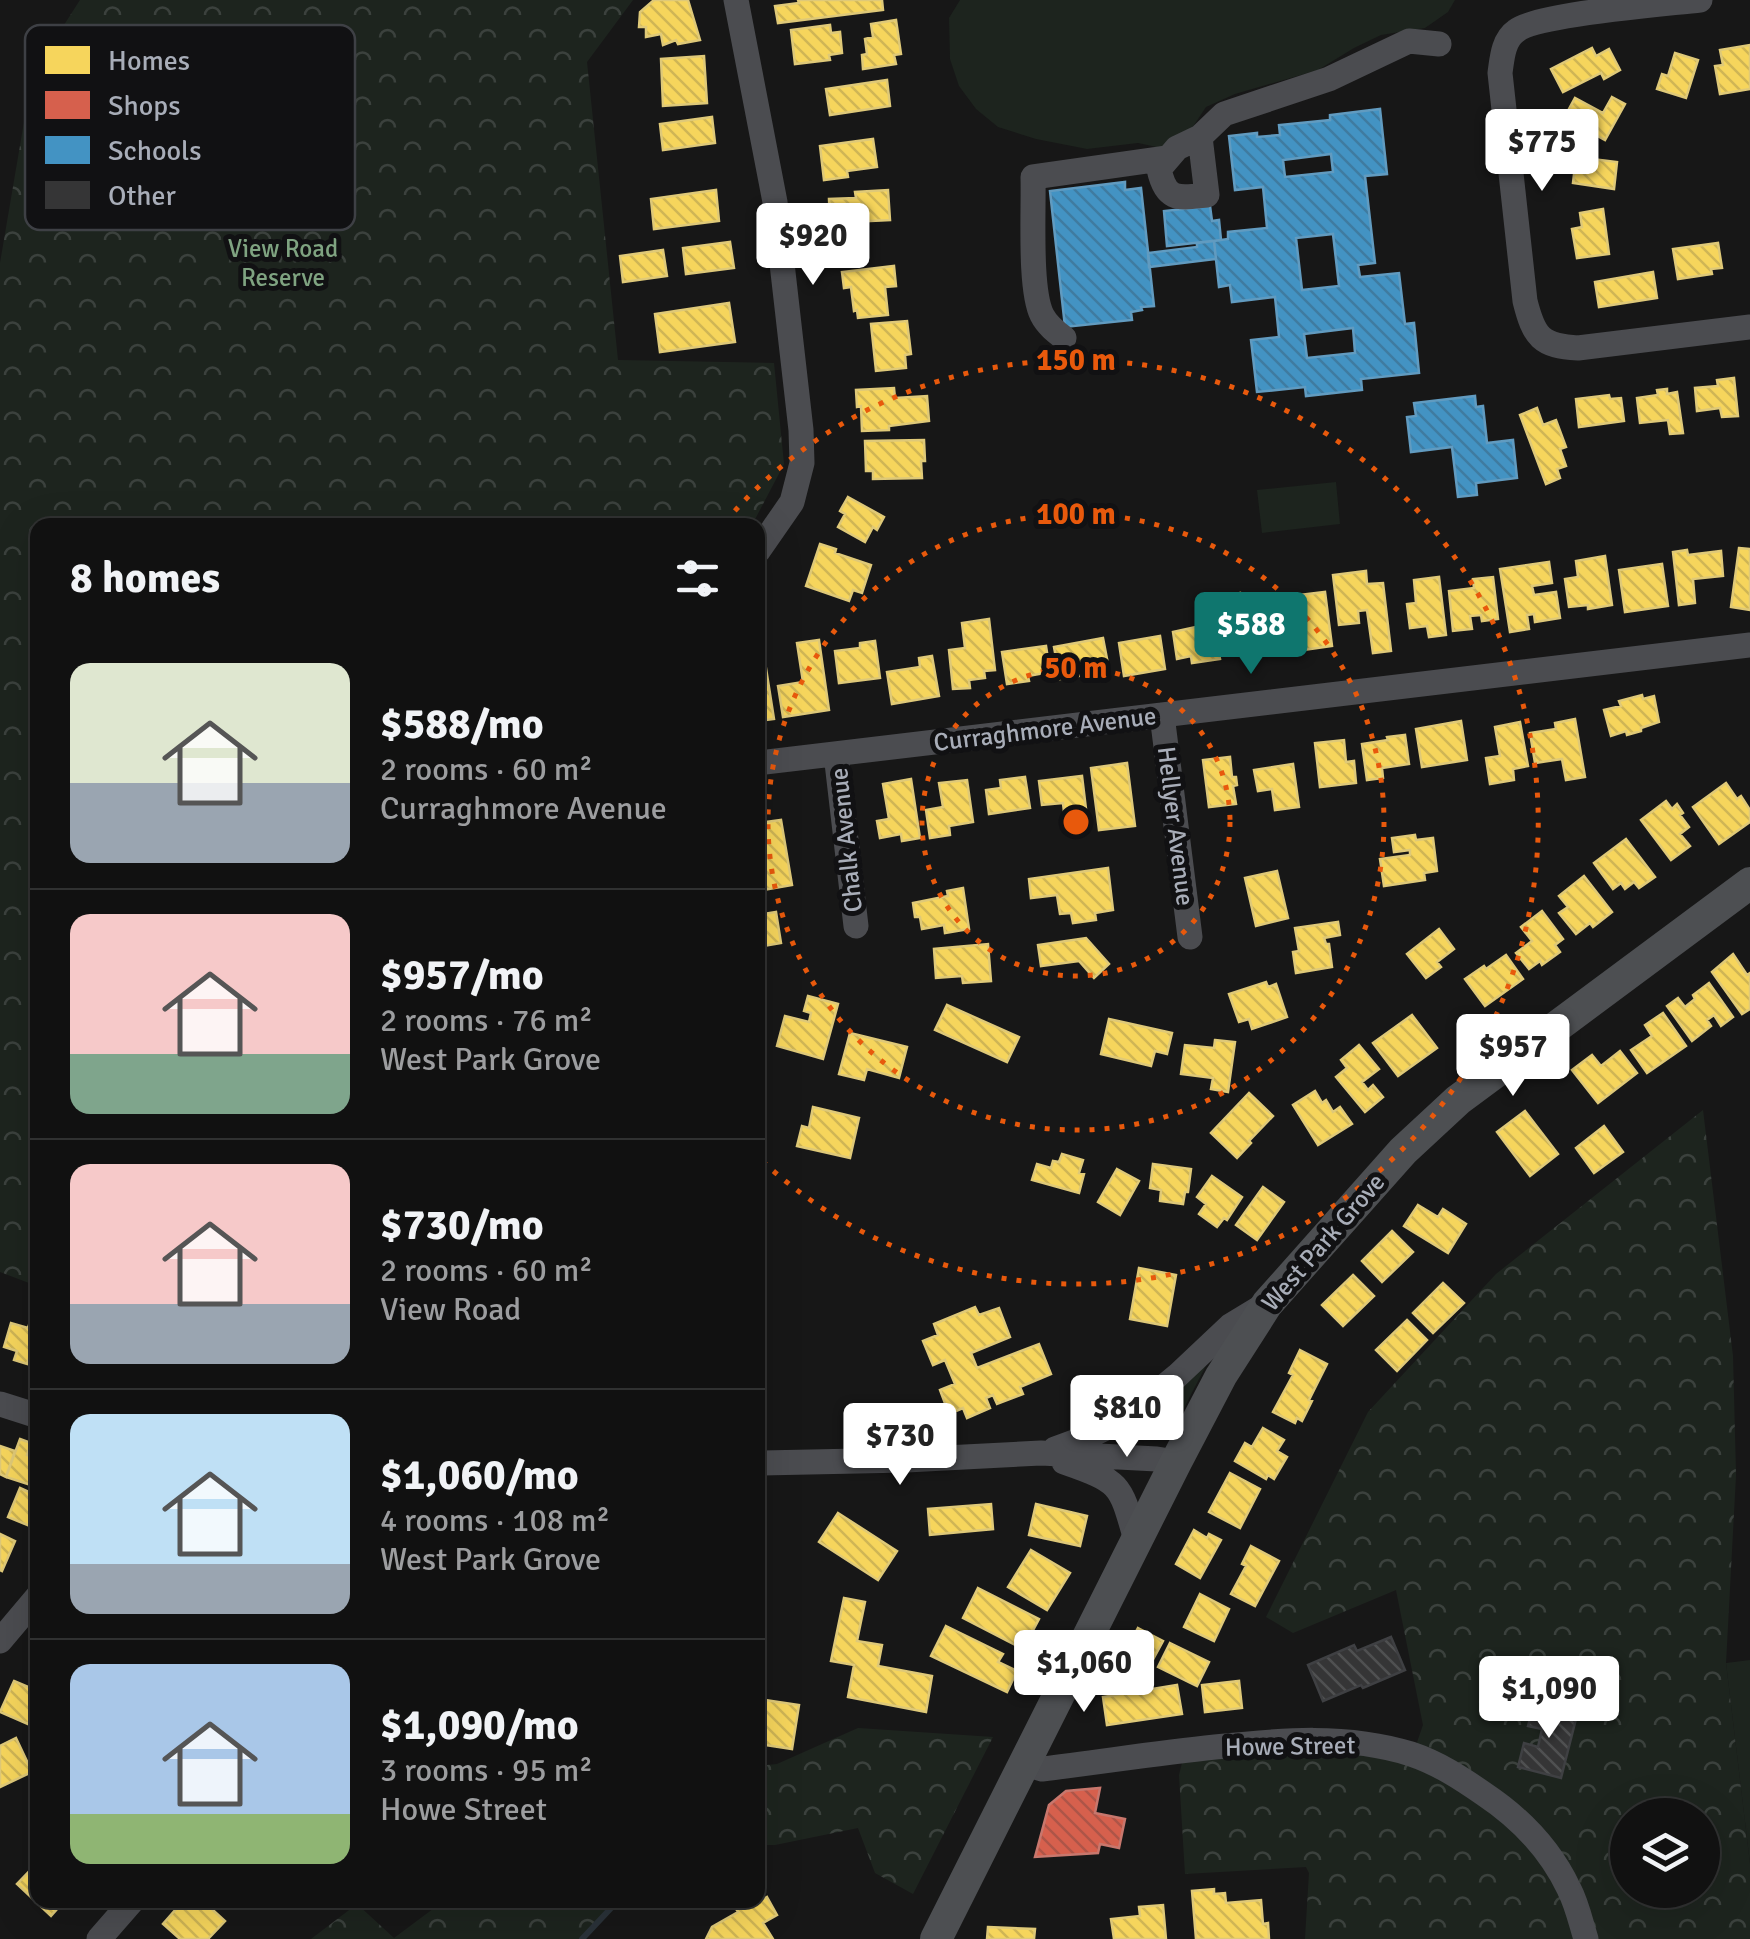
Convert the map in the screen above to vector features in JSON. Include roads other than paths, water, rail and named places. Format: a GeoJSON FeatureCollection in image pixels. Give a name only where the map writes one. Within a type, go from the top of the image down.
{"type":"FeatureCollection","features":[{"type":"Feature","properties":{"kind":"main road","name":"West Park Grove"},"geometry":{"type":"LineString","coordinates":[[936,1939],[1176,1462],[1221,1376],[1267,1304],[1404,1151],[1458,1100],[1750,883]]}},
{"type":"Feature","properties":{"kind":"street"},"geometry":{"type":"LineString","coordinates":[[736,0],[774,202],[801,430],[802,463],[792,502],[765,541]]}},
{"type":"Feature","properties":{"kind":"street"},"geometry":{"type":"LineString","coordinates":[[1700,0],[1542,20],[1515,31],[1502,52],[1500,74],[1525,301],[1539,338],[1557,346],[1578,348],[1750,327]]}},
{"type":"Feature","properties":{"kind":"street"},"geometry":{"type":"LineString","coordinates":[[1200,137],[1207,195],[1179,198],[1168,192],[1159,170],[1177,148],[1200,137],[1224,114],[1329,78],[1409,41],[1439,44]]}},
{"type":"Feature","properties":{"kind":"street"},"geometry":{"type":"LineString","coordinates":[[1064,338],[1043,316],[1036,296],[1033,177],[1167,158]]}},
{"type":"Feature","properties":{"kind":"street","name":"Curraghmore Avenue"},"geometry":{"type":"LineString","coordinates":[[765,762],[1750,645]]}},
{"type":"Feature","properties":{"kind":"street","name":"Hellyer Avenue"},"geometry":{"type":"LineString","coordinates":[[1162,716],[1190,936]]}},
{"type":"Feature","properties":{"kind":"street","name":"Chalk Avenue"},"geometry":{"type":"LineString","coordinates":[[836,754],[856,926]]}},
{"type":"Feature","properties":{"kind":"street"},"geometry":{"type":"LineString","coordinates":[[1041,1453],[1125,1419],[1230,1326],[1267,1304]]}},
{"type":"Feature","properties":{"kind":"street"},"geometry":{"type":"LineString","coordinates":[[0,1404],[30,1413]]}},
{"type":"Feature","properties":{"kind":"street"},"geometry":{"type":"LineString","coordinates":[[1041,1453],[1096,1473],[1119,1487],[1136,1540]]}},
{"type":"Feature","properties":{"kind":"street"},"geometry":{"type":"LineString","coordinates":[[765,1462],[1041,1453],[1176,1462]]}},
{"type":"Feature","properties":{"kind":"street"},"geometry":{"type":"LineString","coordinates":[[0,1641],[30,1605]]}},
{"type":"Feature","properties":{"kind":"street","name":"Howe Street"},"geometry":{"type":"LineString","coordinates":[[1024,1764],[1042,1769],[1279,1741],[1368,1744],[1412,1754],[1450,1771],[1512,1813],[1544,1848],[1570,1889],[1586,1939]]}},
{"type":"Feature","properties":{"kind":"street"},"geometry":{"type":"LineString","coordinates":[[99,1939],[125,1908]]}},
{"type":"Feature","properties":{"kind":"waterway"},"geometry":{"type":"LineString","coordinates":[[582,1939],[611,1908]]}},
{"type":"Feature","properties":{"kind":"park label","name":"View Road Reserve"},"geometry":{"type":"Point","coordinates":[283,262]}}]}
